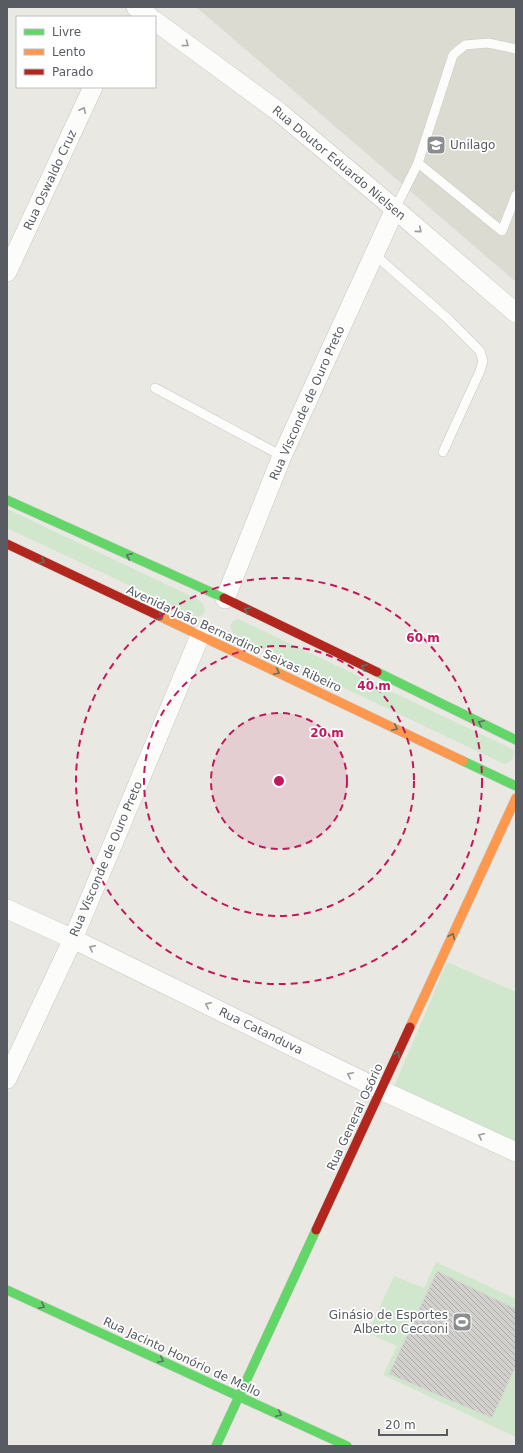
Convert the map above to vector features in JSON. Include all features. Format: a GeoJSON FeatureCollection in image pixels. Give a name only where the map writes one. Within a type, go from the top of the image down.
{"type":"FeatureCollection","features":[{"type":"Feature","properties":{"kind":"main road"},"geometry":{"type":"LineString","coordinates":[[7,500],[224,599],[516,740]]}},
{"type":"Feature","properties":{"kind":"main road","name":"Avenida João Bernardino Seixas Ribeiro"},"geometry":{"type":"LineString","coordinates":[[7,544],[516,786]]}},
{"type":"Feature","properties":{"kind":"main road","name":"Rua General Osório"},"geometry":{"type":"LineString","coordinates":[[216,1446],[516,798]]}},
{"type":"Feature","properties":{"kind":"main road","name":"Rua Jacinto Honório de Mello"},"geometry":{"type":"LineString","coordinates":[[7,1290],[347,1446]]}},
{"type":"Feature","properties":{"kind":"street"},"geometry":{"type":"LineString","coordinates":[[136,7],[149,16]]}},
{"type":"Feature","properties":{"kind":"street","name":"Rua Doutor Eduardo Nielsen"},"geometry":{"type":"LineString","coordinates":[[156,22],[279,112],[516,313]]}},
{"type":"Feature","properties":{"kind":"street","name":"Rua Oswaldo Cruz"},"geometry":{"type":"LineString","coordinates":[[7,272],[93,88]]}},
{"type":"Feature","properties":{"kind":"street","name":"Rua Visconde de Ouro Preto"},"geometry":{"type":"LineString","coordinates":[[224,599],[282,456],[395,209]]}},
{"type":"Feature","properties":{"kind":"street","name":"Rua Visconde de Ouro Preto"},"geometry":{"type":"LineString","coordinates":[[7,1080],[73,939],[200,636]]}},
{"type":"Feature","properties":{"kind":"street","name":"Rua Catanduva"},"geometry":{"type":"LineString","coordinates":[[7,909],[73,939],[381,1090],[516,1152]]}},
{"type":"Feature","properties":{"kind":"lane"},"geometry":{"type":"LineString","coordinates":[[395,209],[418,163],[453,55],[466,45],[488,43],[516,49]]}},
{"type":"Feature","properties":{"kind":"lane"},"geometry":{"type":"LineString","coordinates":[[418,163],[502,231],[516,195]]}},
{"type":"Feature","properties":{"kind":"lane"},"geometry":{"type":"LineString","coordinates":[[374,254],[447,318],[480,351],[483,360],[480,371],[443,452]]}},
{"type":"Feature","properties":{"kind":"lane"},"geometry":{"type":"LineString","coordinates":[[155,388],[282,456]]}},
{"type":"Feature","properties":{"kind":"shaded area","name":"Unilago"},"geometry":{"type":"Polygon","coordinates":[[[196,7],[516,7],[516,282],[196,7]]]}},
{"type":"Feature","properties":{"kind":"green space"},"geometry":{"type":"Polygon","coordinates":[[[7,509],[197,599],[203,604],[205,610],[203,615],[197,617],[7,528],[7,509]]]}},
{"type":"Feature","properties":{"kind":"green space"},"geometry":{"type":"Polygon","coordinates":[[[238,619],[514,750],[513,758],[511,761],[504,764],[237,637],[232,632],[230,626],[233,621],[238,619]]]}},
{"type":"Feature","properties":{"kind":"green space"},"geometry":{"type":"Polygon","coordinates":[[[447,962],[516,992],[516,1145],[393,1089],[447,962]]]}},
{"type":"Feature","properties":{"kind":"green space","name":"Ginásio de Esportes Alberto Cecconi"},"geometry":{"type":"Polygon","coordinates":[[[436,1262],[516,1299],[516,1437],[383,1375],[397,1346],[368,1333],[394,1276],[424,1288],[436,1262]]]}},
{"type":"Feature","properties":{"kind":"building","name":"Ginásio de Esportes Alberto Cecconi"},"geometry":{"type":"Polygon","coordinates":[[[437,1271],[516,1309],[516,1366],[492,1418],[389,1374],[437,1271]]]}},
{"type":"Feature","properties":{"kind":"traffic: fast"},"geometry":{"type":"LineString","coordinates":[[7,500],[224,598]]}},
{"type":"Feature","properties":{"kind":"traffic: fast"},"geometry":{"type":"LineString","coordinates":[[377,672],[516,740]]}},
{"type":"Feature","properties":{"kind":"traffic: fast"},"geometry":{"type":"LineString","coordinates":[[463,761],[516,786]]}},
{"type":"Feature","properties":{"kind":"traffic: fast"},"geometry":{"type":"LineString","coordinates":[[216,1446],[316,1230]]}},
{"type":"Feature","properties":{"kind":"traffic: fast"},"geometry":{"type":"LineString","coordinates":[[7,1290],[347,1446]]}},
{"type":"Feature","properties":{"kind":"traffic: slow"},"geometry":{"type":"LineString","coordinates":[[159,616],[463,761]]}},
{"type":"Feature","properties":{"kind":"traffic: slow"},"geometry":{"type":"LineString","coordinates":[[410,1027],[516,798]]}},
{"type":"Feature","properties":{"kind":"traffic: jam"},"geometry":{"type":"LineString","coordinates":[[7,544],[159,616]]}},
{"type":"Feature","properties":{"kind":"traffic: jam"},"geometry":{"type":"LineString","coordinates":[[224,598],[377,672]]}},
{"type":"Feature","properties":{"kind":"traffic: jam"},"geometry":{"type":"LineString","coordinates":[[316,1230],[410,1027]]}},
{"type":"Feature","properties":{"kind":"place","name":"Unilago"},"geometry":{"type":"Point","coordinates":[436,145]}},
{"type":"Feature","properties":{"kind":"place","name":"Ginásio de Esportes Alberto Cecconi"},"geometry":{"type":"Point","coordinates":[462,1322]}}]}
